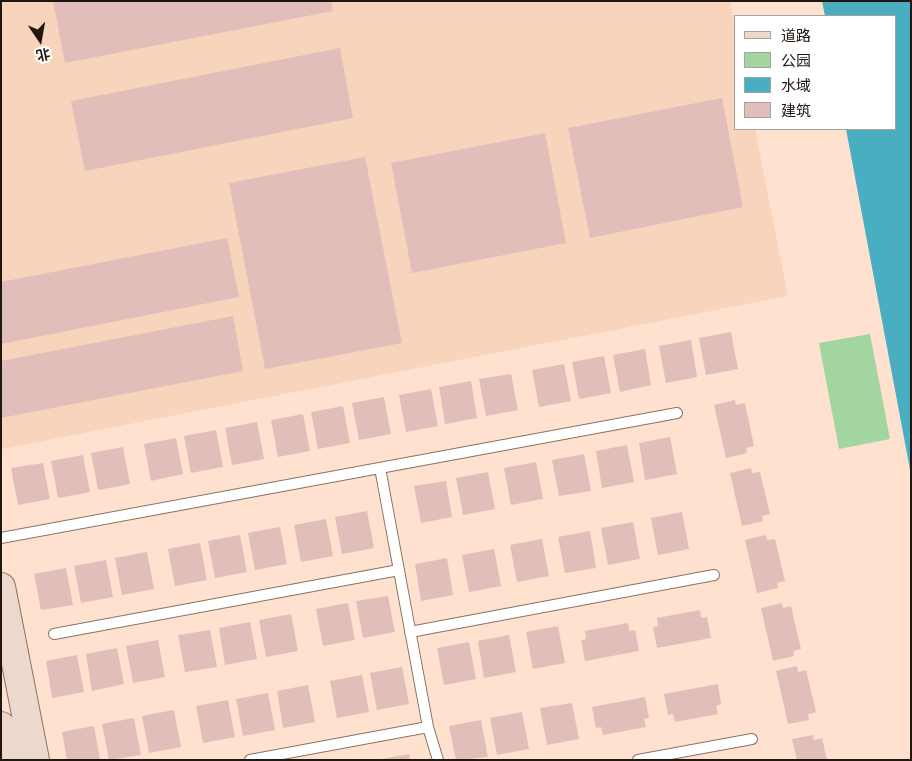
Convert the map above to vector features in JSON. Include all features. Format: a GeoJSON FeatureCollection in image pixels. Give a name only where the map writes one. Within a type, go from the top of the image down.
{"type":"FeatureCollection","features":[{"type":"Feature","properties":{"kind":"street"},"geometry":{"type":"LineString","coordinates":[[1,587],[35,760]]}},
{"type":"Feature","properties":{"kind":"street"},"geometry":{"type":"LineString","coordinates":[[1,726],[8,760]]}},
{"type":"Feature","properties":{"kind":"lane"},"geometry":{"type":"LineString","coordinates":[[1,538],[677,413]]}},
{"type":"Feature","properties":{"kind":"lane"},"geometry":{"type":"LineString","coordinates":[[380,468],[428,727],[438,760]]}},
{"type":"Feature","properties":{"kind":"lane"},"geometry":{"type":"LineString","coordinates":[[54,634],[399,570]]}},
{"type":"Feature","properties":{"kind":"lane"},"geometry":{"type":"LineString","coordinates":[[410,632],[714,576]]}},
{"type":"Feature","properties":{"kind":"lane"},"geometry":{"type":"LineString","coordinates":[[250,760],[428,727]]}},
{"type":"Feature","properties":{"kind":"lane"},"geometry":{"type":"LineString","coordinates":[[638,760],[752,739]]}},
{"type":"Feature","properties":{"kind":"shaded area"},"geometry":{"type":"Polygon","coordinates":[[[1,1],[730,1],[734,20],[734,130],[755,130],[788,296],[1,449],[1,1]]]}},
{"type":"Feature","properties":{"kind":"green space"},"geometry":{"type":"Polygon","coordinates":[[[870,334],[890,439],[839,449],[819,343],[870,334]]]}},
{"type":"Feature","properties":{"kind":"water"},"geometry":{"type":"Polygon","coordinates":[[[822,1],[911,1],[911,475],[846,130],[897,130],[897,15],[825,15],[822,1]]]}},
{"type":"Feature","properties":{"kind":"building"},"geometry":{"type":"Polygon","coordinates":[[[53,1],[331,1],[333,11],[65,63],[53,1]]]}},
{"type":"Feature","properties":{"kind":"building"},"geometry":{"type":"Polygon","coordinates":[[[340,48],[353,118],[85,171],[71,101],[340,48]]]}},
{"type":"Feature","properties":{"kind":"building"},"geometry":{"type":"Polygon","coordinates":[[[722,98],[743,207],[590,238],[568,128],[722,98]]]}},
{"type":"Feature","properties":{"kind":"building"},"geometry":{"type":"Polygon","coordinates":[[[545,133],[566,243],[412,273],[391,163],[545,133]]]}},
{"type":"Feature","properties":{"kind":"building"},"geometry":{"type":"Polygon","coordinates":[[[365,157],[402,343],[265,369],[229,183],[365,157]]]}},
{"type":"Feature","properties":{"kind":"building"},"geometry":{"type":"Polygon","coordinates":[[[227,238],[239,297],[1,344],[1,282],[227,238]]]}},
{"type":"Feature","properties":{"kind":"building"},"geometry":{"type":"Polygon","coordinates":[[[233,316],[243,371],[1,418],[1,361],[233,316]]]}},
{"type":"Feature","properties":{"kind":"building"},"geometry":{"type":"Polygon","coordinates":[[[731,332],[738,369],[706,375],[699,338],[731,332]]]}},
{"type":"Feature","properties":{"kind":"building"},"geometry":{"type":"Polygon","coordinates":[[[691,340],[697,377],[666,383],[659,346],[691,340]]]}},
{"type":"Feature","properties":{"kind":"building"},"geometry":{"type":"Polygon","coordinates":[[[645,349],[651,385],[620,392],[613,355],[645,349]]]}},
{"type":"Feature","properties":{"kind":"building"},"geometry":{"type":"Polygon","coordinates":[[[604,356],[611,393],[579,399],[572,362],[604,356]]]}},
{"type":"Feature","properties":{"kind":"building"},"geometry":{"type":"Polygon","coordinates":[[[564,364],[571,401],[539,407],[532,370],[564,364]]]}},
{"type":"Feature","properties":{"kind":"building"},"geometry":{"type":"Polygon","coordinates":[[[511,374],[518,410],[486,416],[479,379],[511,374]]]}},
{"type":"Feature","properties":{"kind":"building"},"geometry":{"type":"Polygon","coordinates":[[[471,381],[477,418],[445,424],[439,387],[471,381]]]}},
{"type":"Feature","properties":{"kind":"building"},"geometry":{"type":"Polygon","coordinates":[[[431,389],[438,426],[406,432],[399,395],[431,389]]]}},
{"type":"Feature","properties":{"kind":"building"},"geometry":{"type":"Polygon","coordinates":[[[384,397],[391,434],[359,440],[352,403],[384,397]]]}},
{"type":"Feature","properties":{"kind":"building"},"geometry":{"type":"Polygon","coordinates":[[[735,400],[736,405],[745,403],[754,446],[746,448],[747,453],[726,458],[714,405],[735,400]]]}},
{"type":"Feature","properties":{"kind":"building"},"geometry":{"type":"Polygon","coordinates":[[[343,406],[350,443],[318,449],[311,412],[343,406]]]}},
{"type":"Feature","properties":{"kind":"building"},"geometry":{"type":"Polygon","coordinates":[[[303,414],[310,451],[278,457],[271,420],[303,414]]]}},
{"type":"Feature","properties":{"kind":"building"},"geometry":{"type":"Polygon","coordinates":[[[257,422],[264,459],[232,465],[225,428],[257,422]]]}},
{"type":"Feature","properties":{"kind":"building"},"geometry":{"type":"Polygon","coordinates":[[[216,430],[223,467],[191,473],[184,436],[216,430]]]}},
{"type":"Feature","properties":{"kind":"building"},"geometry":{"type":"Polygon","coordinates":[[[670,437],[677,474],[645,480],[639,443],[670,437]]]}},
{"type":"Feature","properties":{"kind":"building"},"geometry":{"type":"Polygon","coordinates":[[[176,438],[183,474],[151,481],[144,444],[176,438]]]}},
{"type":"Feature","properties":{"kind":"building"},"geometry":{"type":"Polygon","coordinates":[[[627,445],[634,482],[602,488],[596,451],[627,445]]]}},
{"type":"Feature","properties":{"kind":"building"},"geometry":{"type":"Polygon","coordinates":[[[123,447],[130,484],[98,490],[91,453],[123,447]]]}},
{"type":"Feature","properties":{"kind":"building"},"geometry":{"type":"Polygon","coordinates":[[[584,454],[591,491],[559,496],[552,460],[584,454]]]}},
{"type":"Feature","properties":{"kind":"building"},"geometry":{"type":"Polygon","coordinates":[[[83,455],[90,492],[58,498],[51,461],[83,455]]]}},
{"type":"Feature","properties":{"kind":"building"},"geometry":{"type":"Polygon","coordinates":[[[536,462],[543,499],[511,505],[504,468],[536,462]]]}},
{"type":"Feature","properties":{"kind":"building"},"geometry":{"type":"Polygon","coordinates":[[[43,463],[50,499],[18,505],[11,468],[43,463]]]}},
{"type":"Feature","properties":{"kind":"building"},"geometry":{"type":"Polygon","coordinates":[[[751,468],[752,473],[760,472],[770,514],[762,516],[763,521],[742,526],[730,473],[751,468]]]}},
{"type":"Feature","properties":{"kind":"building"},"geometry":{"type":"Polygon","coordinates":[[[488,472],[495,509],[463,515],[456,478],[488,472]]]}},
{"type":"Feature","properties":{"kind":"building"},"geometry":{"type":"Polygon","coordinates":[[[446,481],[452,517],[421,523],[414,486],[446,481]]]}},
{"type":"Feature","properties":{"kind":"building"},"geometry":{"type":"Polygon","coordinates":[[[367,511],[374,548],[342,554],[335,517],[367,511]]]}},
{"type":"Feature","properties":{"kind":"building"},"geometry":{"type":"Polygon","coordinates":[[[682,512],[689,549],[658,555],[651,518],[682,512]]]}},
{"type":"Feature","properties":{"kind":"building"},"geometry":{"type":"Polygon","coordinates":[[[326,519],[333,556],[301,562],[294,525],[326,519]]]}},
{"type":"Feature","properties":{"kind":"building"},"geometry":{"type":"Polygon","coordinates":[[[633,522],[640,559],[608,565],[601,528],[633,522]]]}},
{"type":"Feature","properties":{"kind":"building"},"geometry":{"type":"Polygon","coordinates":[[[280,527],[287,564],[255,570],[248,533],[280,527]]]}},
{"type":"Feature","properties":{"kind":"building"},"geometry":{"type":"Polygon","coordinates":[[[590,531],[596,568],[565,573],[558,537],[590,531]]]}},
{"type":"Feature","properties":{"kind":"building"},"geometry":{"type":"Polygon","coordinates":[[[240,535],[247,572],[215,578],[208,541],[240,535]]]}},
{"type":"Feature","properties":{"kind":"building"},"geometry":{"type":"Polygon","coordinates":[[[766,535],[767,540],[775,539],[785,581],[777,583],[778,588],[757,593],[745,540],[766,535]]]}},
{"type":"Feature","properties":{"kind":"building"},"geometry":{"type":"Polygon","coordinates":[[[542,539],[549,576],[517,582],[510,545],[542,539]]]}},
{"type":"Feature","properties":{"kind":"building"},"geometry":{"type":"Polygon","coordinates":[[[200,543],[207,580],[175,586],[168,549],[200,543]]]}},
{"type":"Feature","properties":{"kind":"building"},"geometry":{"type":"Polygon","coordinates":[[[494,549],[501,586],[469,592],[462,555],[494,549]]]}},
{"type":"Feature","properties":{"kind":"building"},"geometry":{"type":"Polygon","coordinates":[[[147,552],[154,589],[122,595],[115,558],[147,552]]]}},
{"type":"Feature","properties":{"kind":"building"},"geometry":{"type":"Polygon","coordinates":[[[447,558],[453,595],[421,601],[415,564],[447,558]]]}},
{"type":"Feature","properties":{"kind":"building"},"geometry":{"type":"Polygon","coordinates":[[[106,560],[113,597],[81,603],[74,566],[106,560]]]}},
{"type":"Feature","properties":{"kind":"building"},"geometry":{"type":"Polygon","coordinates":[[[66,568],[73,605],[41,610],[34,574],[66,568]]]}},
{"type":"Feature","properties":{"kind":"building"},"geometry":{"type":"Polygon","coordinates":[[[388,596],[395,632],[363,638],[356,601],[388,596]]]}},
{"type":"Feature","properties":{"kind":"building"},"geometry":{"type":"Polygon","coordinates":[[[348,603],[355,640],[323,646],[316,609],[348,603]]]}},
{"type":"Feature","properties":{"kind":"building"},"geometry":{"type":"Polygon","coordinates":[[[782,603],[783,608],[791,606],[801,649],[793,651],[794,656],[773,661],[761,608],[782,603]]]}},
{"type":"Feature","properties":{"kind":"building"},"geometry":{"type":"Polygon","coordinates":[[[700,610],[701,618],[707,617],[711,638],[657,648],[653,627],[658,626],[657,618],[700,610]]]}},
{"type":"Feature","properties":{"kind":"building"},"geometry":{"type":"Polygon","coordinates":[[[291,614],[298,651],[266,657],[259,620],[291,614]]]}},
{"type":"Feature","properties":{"kind":"building"},"geometry":{"type":"Polygon","coordinates":[[[250,622],[257,659],[225,665],[219,628],[250,622]]]}},
{"type":"Feature","properties":{"kind":"building"},"geometry":{"type":"Polygon","coordinates":[[[628,623],[629,631],[635,630],[639,651],[585,661],[581,640],[586,639],[585,631],[628,623]]]}},
{"type":"Feature","properties":{"kind":"building"},"geometry":{"type":"Polygon","coordinates":[[[558,626],[565,663],[533,669],[526,632],[558,626]]]}},
{"type":"Feature","properties":{"kind":"building"},"geometry":{"type":"Polygon","coordinates":[[[210,630],[217,667],[185,672],[178,635],[210,630]]]}},
{"type":"Feature","properties":{"kind":"building"},"geometry":{"type":"Polygon","coordinates":[[[509,635],[516,672],[484,678],[478,641],[509,635]]]}},
{"type":"Feature","properties":{"kind":"building"},"geometry":{"type":"Polygon","coordinates":[[[158,640],[165,677],[133,683],[126,646],[158,640]]]}},
{"type":"Feature","properties":{"kind":"building"},"geometry":{"type":"Polygon","coordinates":[[[469,642],[476,679],[444,685],[437,648],[469,642]]]}},
{"type":"Feature","properties":{"kind":"building"},"geometry":{"type":"Polygon","coordinates":[[[117,648],[124,684],[92,691],[86,654],[117,648]]]}},
{"type":"Feature","properties":{"kind":"building"},"geometry":{"type":"Polygon","coordinates":[[[77,655],[84,692],[52,698],[46,661],[77,655]]]}},
{"type":"Feature","properties":{"kind":"building"},"geometry":{"type":"Polygon","coordinates":[[[797,666],[798,672],[806,670],[816,712],[808,714],[809,720],[788,724],[776,671],[797,666]]]}},
{"type":"Feature","properties":{"kind":"building"},"geometry":{"type":"Polygon","coordinates":[[[402,667],[409,704],[377,710],[370,673],[402,667]]]}},
{"type":"Feature","properties":{"kind":"building"},"geometry":{"type":"Polygon","coordinates":[[[362,675],[369,712],[337,718],[330,681],[362,675]]]}},
{"type":"Feature","properties":{"kind":"building"},"geometry":{"type":"Polygon","coordinates":[[[718,684],[721,704],[716,706],[718,714],[675,722],[673,714],[668,715],[664,694],[718,684]]]}},
{"type":"Feature","properties":{"kind":"building"},"geometry":{"type":"Polygon","coordinates":[[[308,685],[315,722],[283,728],[277,691],[308,685]]]}},
{"type":"Feature","properties":{"kind":"building"},"geometry":{"type":"Polygon","coordinates":[[[268,693],[275,730],[243,736],[236,699],[268,693]]]}},
{"type":"Feature","properties":{"kind":"building"},"geometry":{"type":"Polygon","coordinates":[[[645,697],[649,718],[644,719],[646,727],[603,735],[601,727],[596,728],[592,707],[645,697]]]}},
{"type":"Feature","properties":{"kind":"building"},"geometry":{"type":"Polygon","coordinates":[[[228,700],[235,737],[203,743],[196,706],[228,700]]]}},
{"type":"Feature","properties":{"kind":"building"},"geometry":{"type":"Polygon","coordinates":[[[572,703],[579,739],[547,745],[540,708],[572,703]]]}},
{"type":"Feature","properties":{"kind":"building"},"geometry":{"type":"Polygon","coordinates":[[[174,710],[181,747],[149,753],[142,716],[174,710]]]}},
{"type":"Feature","properties":{"kind":"building"},"geometry":{"type":"Polygon","coordinates":[[[522,712],[529,749],[497,755],[490,718],[522,712]]]}},
{"type":"Feature","properties":{"kind":"building"},"geometry":{"type":"Polygon","coordinates":[[[134,718],[141,755],[109,760],[102,724],[134,718]]]}},
{"type":"Feature","properties":{"kind":"building"},"geometry":{"type":"Polygon","coordinates":[[[481,720],[488,757],[456,760],[449,726],[481,720]]]}},
{"type":"Feature","properties":{"kind":"building"},"geometry":{"type":"Polygon","coordinates":[[[94,726],[100,760],[67,760],[62,732],[94,726]]]}},
{"type":"Feature","properties":{"kind":"building"},"geometry":{"type":"Polygon","coordinates":[[[813,735],[814,740],[822,738],[827,760],[797,760],[792,739],[813,735]]]}},
{"type":"Feature","properties":{"kind":"building"},"geometry":{"type":"Polygon","coordinates":[[[409,754],[410,760],[382,760],[382,759],[409,754]]]}}]}
